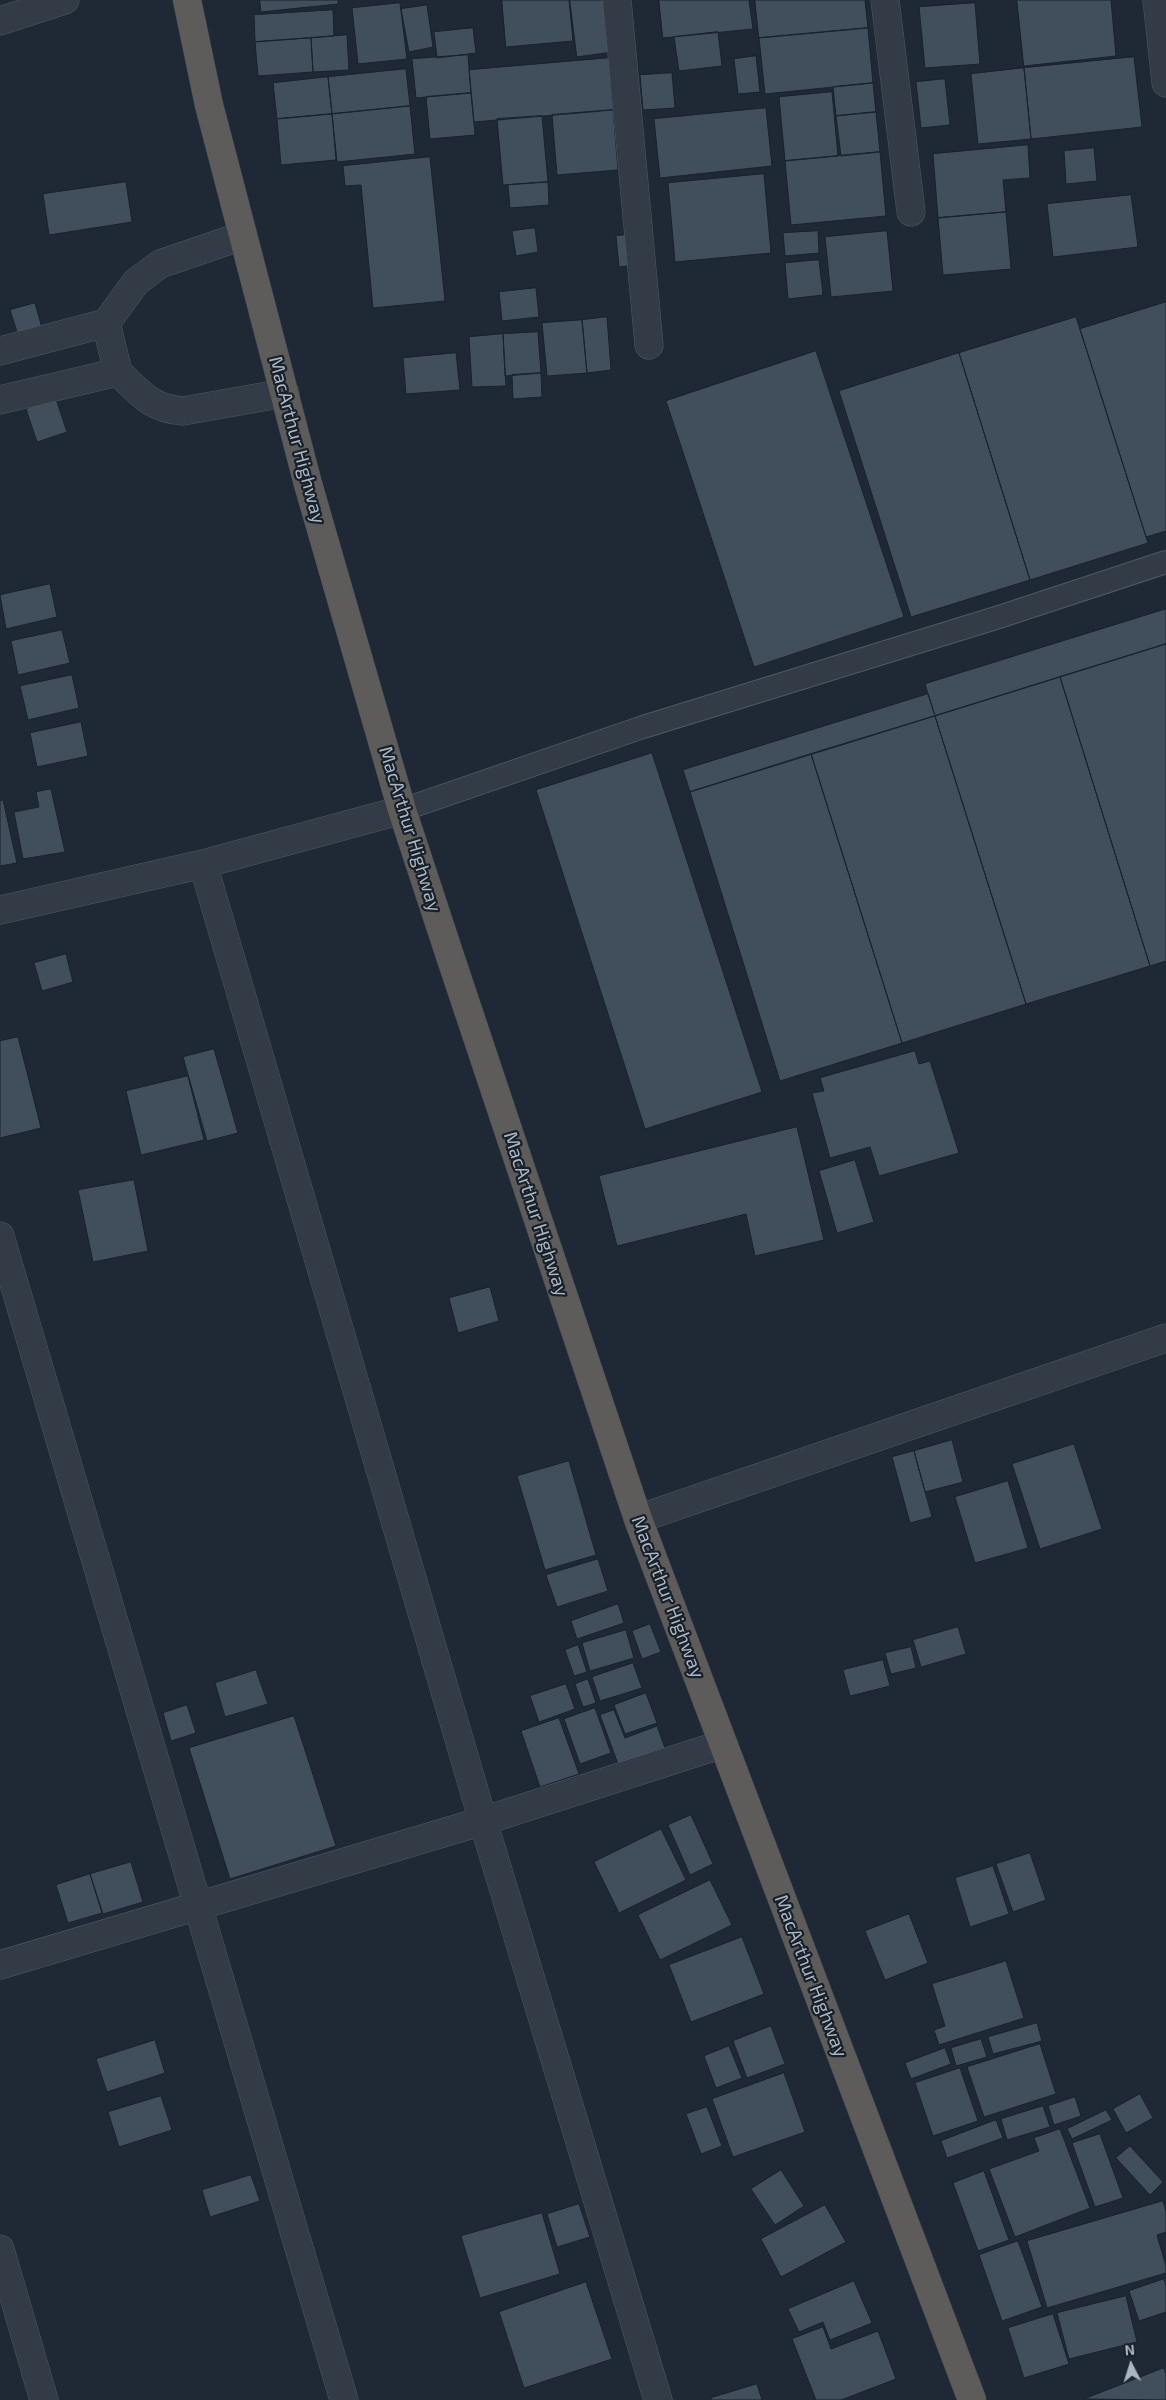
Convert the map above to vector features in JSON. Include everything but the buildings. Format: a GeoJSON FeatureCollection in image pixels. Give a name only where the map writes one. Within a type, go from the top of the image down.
{"type":"FeatureCollection","features":[{"type":"Feature","properties":{"kind":"highway","name":"MacArthur Highway"},"geometry":{"type":"LineString","coordinates":[[187,0],[210,106],[242,236],[308,484],[402,810],[638,1519],[972,2400]]}},
{"type":"Feature","properties":{"kind":"street"},"geometry":{"type":"LineString","coordinates":[[0,21],[65,0]]}},
{"type":"Feature","properties":{"kind":"street"},"geometry":{"type":"LineString","coordinates":[[617,0],[650,345]]}},
{"type":"Feature","properties":{"kind":"street"},"geometry":{"type":"LineString","coordinates":[[885,0],[911,212]]}},
{"type":"Feature","properties":{"kind":"street"},"geometry":{"type":"LineString","coordinates":[[1157,0],[1166,83]]}},
{"type":"Feature","properties":{"kind":"street"},"geometry":{"type":"LineString","coordinates":[[0,350],[106,323],[136,282],[148,271],[160,264],[242,236]]}},
{"type":"Feature","properties":{"kind":"street"},"geometry":{"type":"LineString","coordinates":[[106,323],[118,372],[150,402],[167,410],[183,411],[285,393]]}},
{"type":"Feature","properties":{"kind":"street"},"geometry":{"type":"LineString","coordinates":[[0,400],[118,372]]}},
{"type":"Feature","properties":{"kind":"street"},"geometry":{"type":"LineString","coordinates":[[0,910],[203,864],[402,810]]}},
{"type":"Feature","properties":{"kind":"street"},"geometry":{"type":"LineString","coordinates":[[203,864],[483,1821],[658,2400]]}},
{"type":"Feature","properties":{"kind":"street"},"geometry":{"type":"LineString","coordinates":[[0,1236],[344,2400]]}},
{"type":"Feature","properties":{"kind":"street"},"geometry":{"type":"LineString","coordinates":[[638,1519],[1166,1338]]}},
{"type":"Feature","properties":{"kind":"street"},"geometry":{"type":"LineString","coordinates":[[0,1965],[483,1821],[723,1744]]}},
{"type":"Feature","properties":{"kind":"street"},"geometry":{"type":"LineString","coordinates":[[0,2249],[44,2400]]}},
{"type":"Feature","properties":{"kind":"lane"},"geometry":{"type":"LineString","coordinates":[[402,810],[643,727],[999,617],[1166,562]]}}]}
